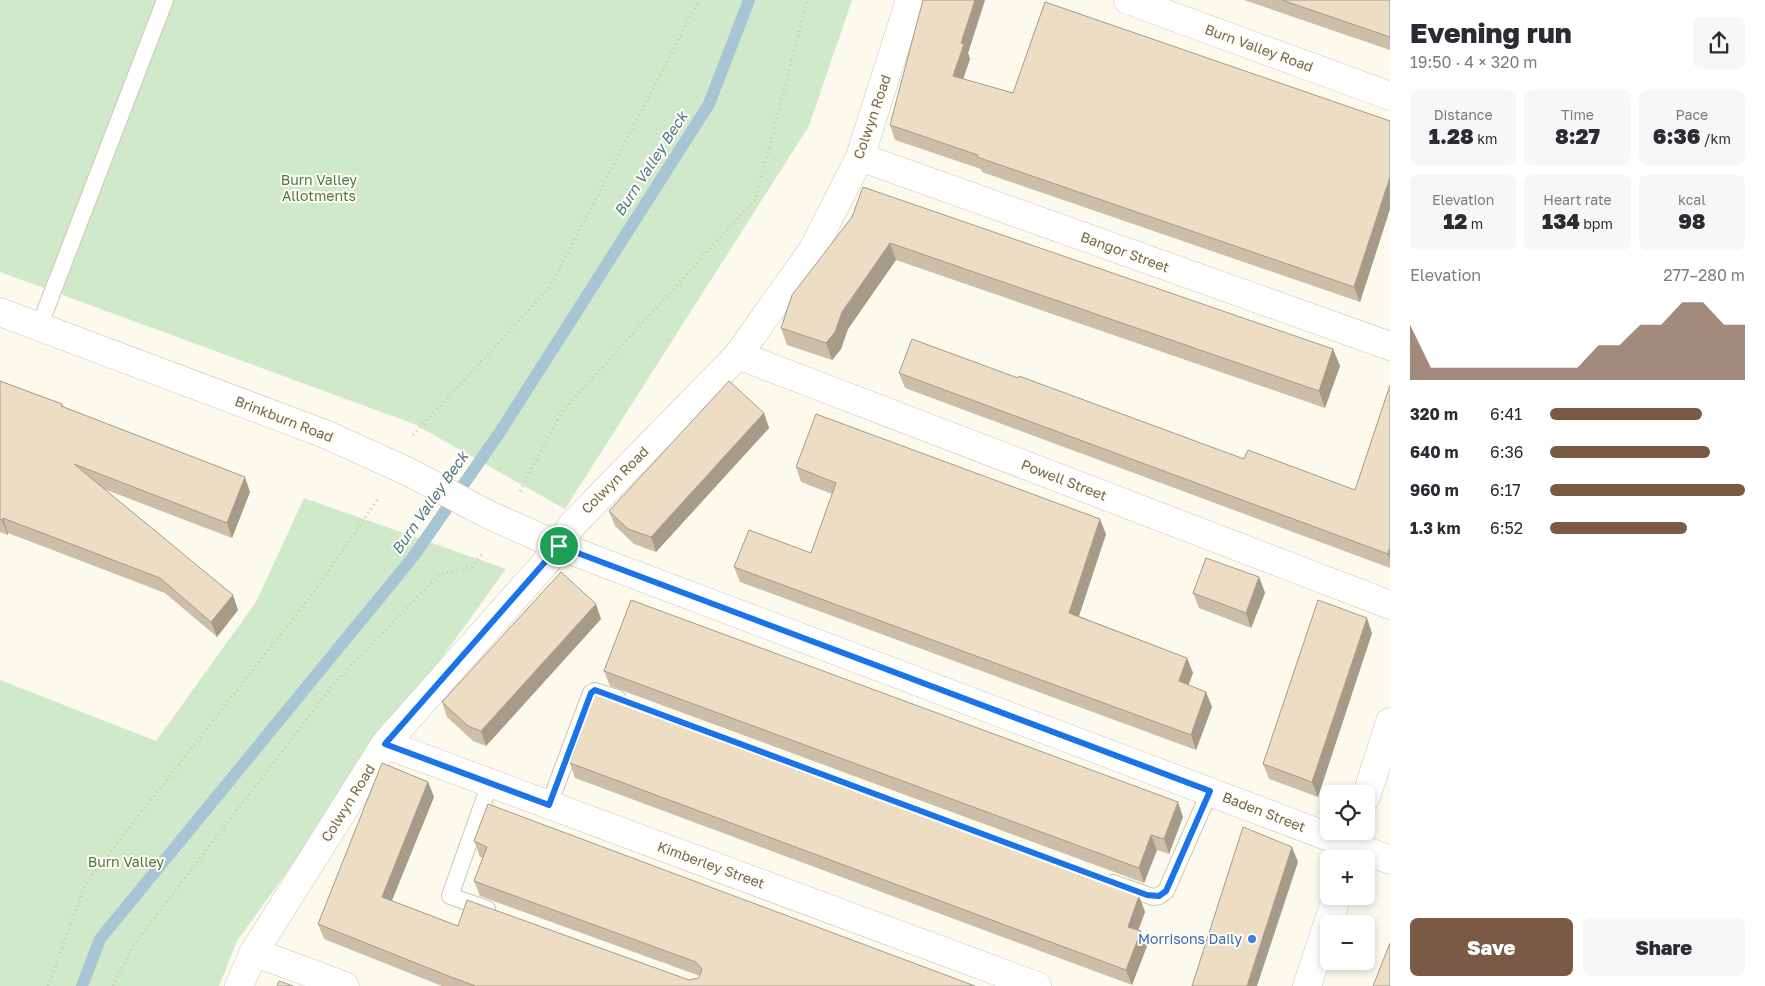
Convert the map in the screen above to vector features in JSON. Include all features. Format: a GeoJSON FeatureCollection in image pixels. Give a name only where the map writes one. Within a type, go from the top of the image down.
{"type":"FeatureCollection","features":[{"type":"Feature","properties":{"kind":"street","name":"Colwyn Road"},"geometry":{"type":"LineString","coordinates":[[239,986],[254,952],[385,744],[559,546],[572,524],[738,355],[812,251],[860,157],[910,0]]}},
{"type":"Feature","properties":{"kind":"street","name":"Burn Valley Road"},"geometry":{"type":"LineString","coordinates":[[1128,0],[1390,96]]}},
{"type":"Feature","properties":{"kind":"street","name":"Bangor Street"},"geometry":{"type":"LineString","coordinates":[[860,157],[1390,346]]}},
{"type":"Feature","properties":{"kind":"street","name":"Brinkburn Road"},"geometry":{"type":"LineString","coordinates":[[0,312],[325,434],[411,473],[487,514],[559,546]]}},
{"type":"Feature","properties":{"kind":"street","name":"Powell Street"},"geometry":{"type":"LineString","coordinates":[[738,355],[1390,605]]}},
{"type":"Feature","properties":{"kind":"street","name":"Baden Street"},"geometry":{"type":"LineString","coordinates":[[559,546],[1390,860]]}},
{"type":"Feature","properties":{"kind":"street"},"geometry":{"type":"LineString","coordinates":[[1370,785],[1390,722]]}},
{"type":"Feature","properties":{"kind":"street","name":"Kimberley Street"},"geometry":{"type":"LineString","coordinates":[[385,744],[1036,986]]}},
{"type":"Feature","properties":{"kind":"street"},"geometry":{"type":"LineString","coordinates":[[1306,986],[1334,905]]}},
{"type":"Feature","properties":{"kind":"street"},"geometry":{"type":"LineString","coordinates":[[254,952],[345,986]]}},
{"type":"Feature","properties":{"kind":"lane"},"geometry":{"type":"LineString","coordinates":[[39,327],[164,0]]}},
{"type":"Feature","properties":{"kind":"lane"},"geometry":{"type":"LineString","coordinates":[[549,805],[591,693],[595,690],[629,703]]}},
{"type":"Feature","properties":{"kind":"lane"},"geometry":{"type":"LineString","coordinates":[[490,783],[450,896],[505,916]]}},
{"type":"Feature","properties":{"kind":"lane"},"geometry":{"type":"LineString","coordinates":[[1101,879],[1153,897],[1159,896],[1166,891],[1210,791]]}},
{"type":"Feature","properties":{"kind":"green space","name":"Burn Valley Allotments"},"geometry":{"type":"Polygon","coordinates":[[[0,0],[852,0],[809,126],[565,509],[414,424],[0,272],[0,0]]]}},
{"type":"Feature","properties":{"kind":"green space","name":"Burn Valley"},"geometry":{"type":"Polygon","coordinates":[[[304,498],[506,569],[237,941],[219,986],[0,986],[0,680],[156,741],[256,602],[304,498]]]}},
{"type":"Feature","properties":{"kind":"building"},"geometry":{"type":"Polygon","coordinates":[[[923,0],[975,0],[961,43],[964,44],[953,76],[1013,93],[1045,2],[1390,121],[1390,177],[1354,287],[977,157],[978,155],[890,125],[923,0]]]}},
{"type":"Feature","properties":{"kind":"building"},"geometry":{"type":"Polygon","coordinates":[[[1282,0],[1390,0],[1390,37],[1282,0]]]}},
{"type":"Feature","properties":{"kind":"building"},"geometry":{"type":"Polygon","coordinates":[[[863,187],[1333,349],[1319,391],[890,243],[842,312],[835,332],[826,343],[781,328],[792,295],[852,217],[863,187]]]}},
{"type":"Feature","properties":{"kind":"building"},"geometry":{"type":"Polygon","coordinates":[[[912,339],[1018,378],[1019,376],[1244,459],[1248,450],[1355,490],[1390,385],[1390,547],[1388,554],[899,373],[912,339]]]}},
{"type":"Feature","properties":{"kind":"building"},"geometry":{"type":"Polygon","coordinates":[[[0,381],[245,477],[227,523],[74,464],[233,595],[211,622],[160,578],[3,518],[2,520],[0,519],[0,381]]]}},
{"type":"Feature","properties":{"kind":"building"},"geometry":{"type":"Polygon","coordinates":[[[729,381],[764,413],[651,537],[628,529],[609,511],[729,381]]]}},
{"type":"Feature","properties":{"kind":"building"},"geometry":{"type":"Polygon","coordinates":[[[816,414],[1100,519],[1069,613],[1187,658],[1179,681],[1206,692],[1191,735],[734,567],[749,530],[811,553],[836,483],[796,467],[816,414]]]}},
{"type":"Feature","properties":{"kind":"building"},"geometry":{"type":"Polygon","coordinates":[[[1206,558],[1259,577],[1246,613],[1193,593],[1206,558]]]}},
{"type":"Feature","properties":{"kind":"building"},"geometry":{"type":"Polygon","coordinates":[[[561,572],[596,604],[481,731],[468,726],[442,702],[561,572]]]}},
{"type":"Feature","properties":{"kind":"building"},"geometry":{"type":"Polygon","coordinates":[[[631,600],[1178,802],[1164,839],[1151,835],[1139,868],[604,671],[631,600]]]}},
{"type":"Feature","properties":{"kind":"building"},"geometry":{"type":"Polygon","coordinates":[[[1318,600],[1367,618],[1312,782],[1263,764],[1318,600]]]}},
{"type":"Feature","properties":{"kind":"building"},"geometry":{"type":"Polygon","coordinates":[[[597,689],[1132,887],[1130,893],[1139,896],[1128,927],[1141,931],[1126,970],[570,763],[597,689]]]}},
{"type":"Feature","properties":{"kind":"building"},"geometry":{"type":"Polygon","coordinates":[[[382,763],[428,782],[382,897],[458,926],[467,900],[689,980],[699,978],[702,969],[696,962],[474,881],[487,847],[474,841],[488,804],[975,986],[476,986],[451,977],[318,924],[382,763]]]}},
{"type":"Feature","properties":{"kind":"building"},"geometry":{"type":"Polygon","coordinates":[[[1243,827],[1292,847],[1247,986],[1192,986],[1243,827]]]}},
{"type":"Feature","properties":{"kind":"building"},"geometry":{"type":"Polygon","coordinates":[[[1390,943],[1390,986],[1373,986],[1390,943]]]}},
{"type":"Feature","properties":{"kind":"building"},"geometry":{"type":"Polygon","coordinates":[[[279,981],[293,986],[277,986],[279,981]]]}},
{"type":"Feature","properties":{"kind":"waterway","name":"Burn Valley Beck"},"geometry":{"type":"LineString","coordinates":[[82,986],[100,939],[413,557],[500,432],[709,104],[749,0]]}},
{"type":"Feature","properties":{"kind":"place","name":"Morrisons Daily"},"geometry":{"type":"Point","coordinates":[1252,939]}},
{"type":"Feature","properties":{"kind":"route"},"geometry":{"type":"LineString","coordinates":[[559,546],[1210,791],[1173,879],[1166,891],[1159,896],[1153,897],[844,784],[595,690],[591,693],[549,805],[385,744],[559,546]]}}]}
